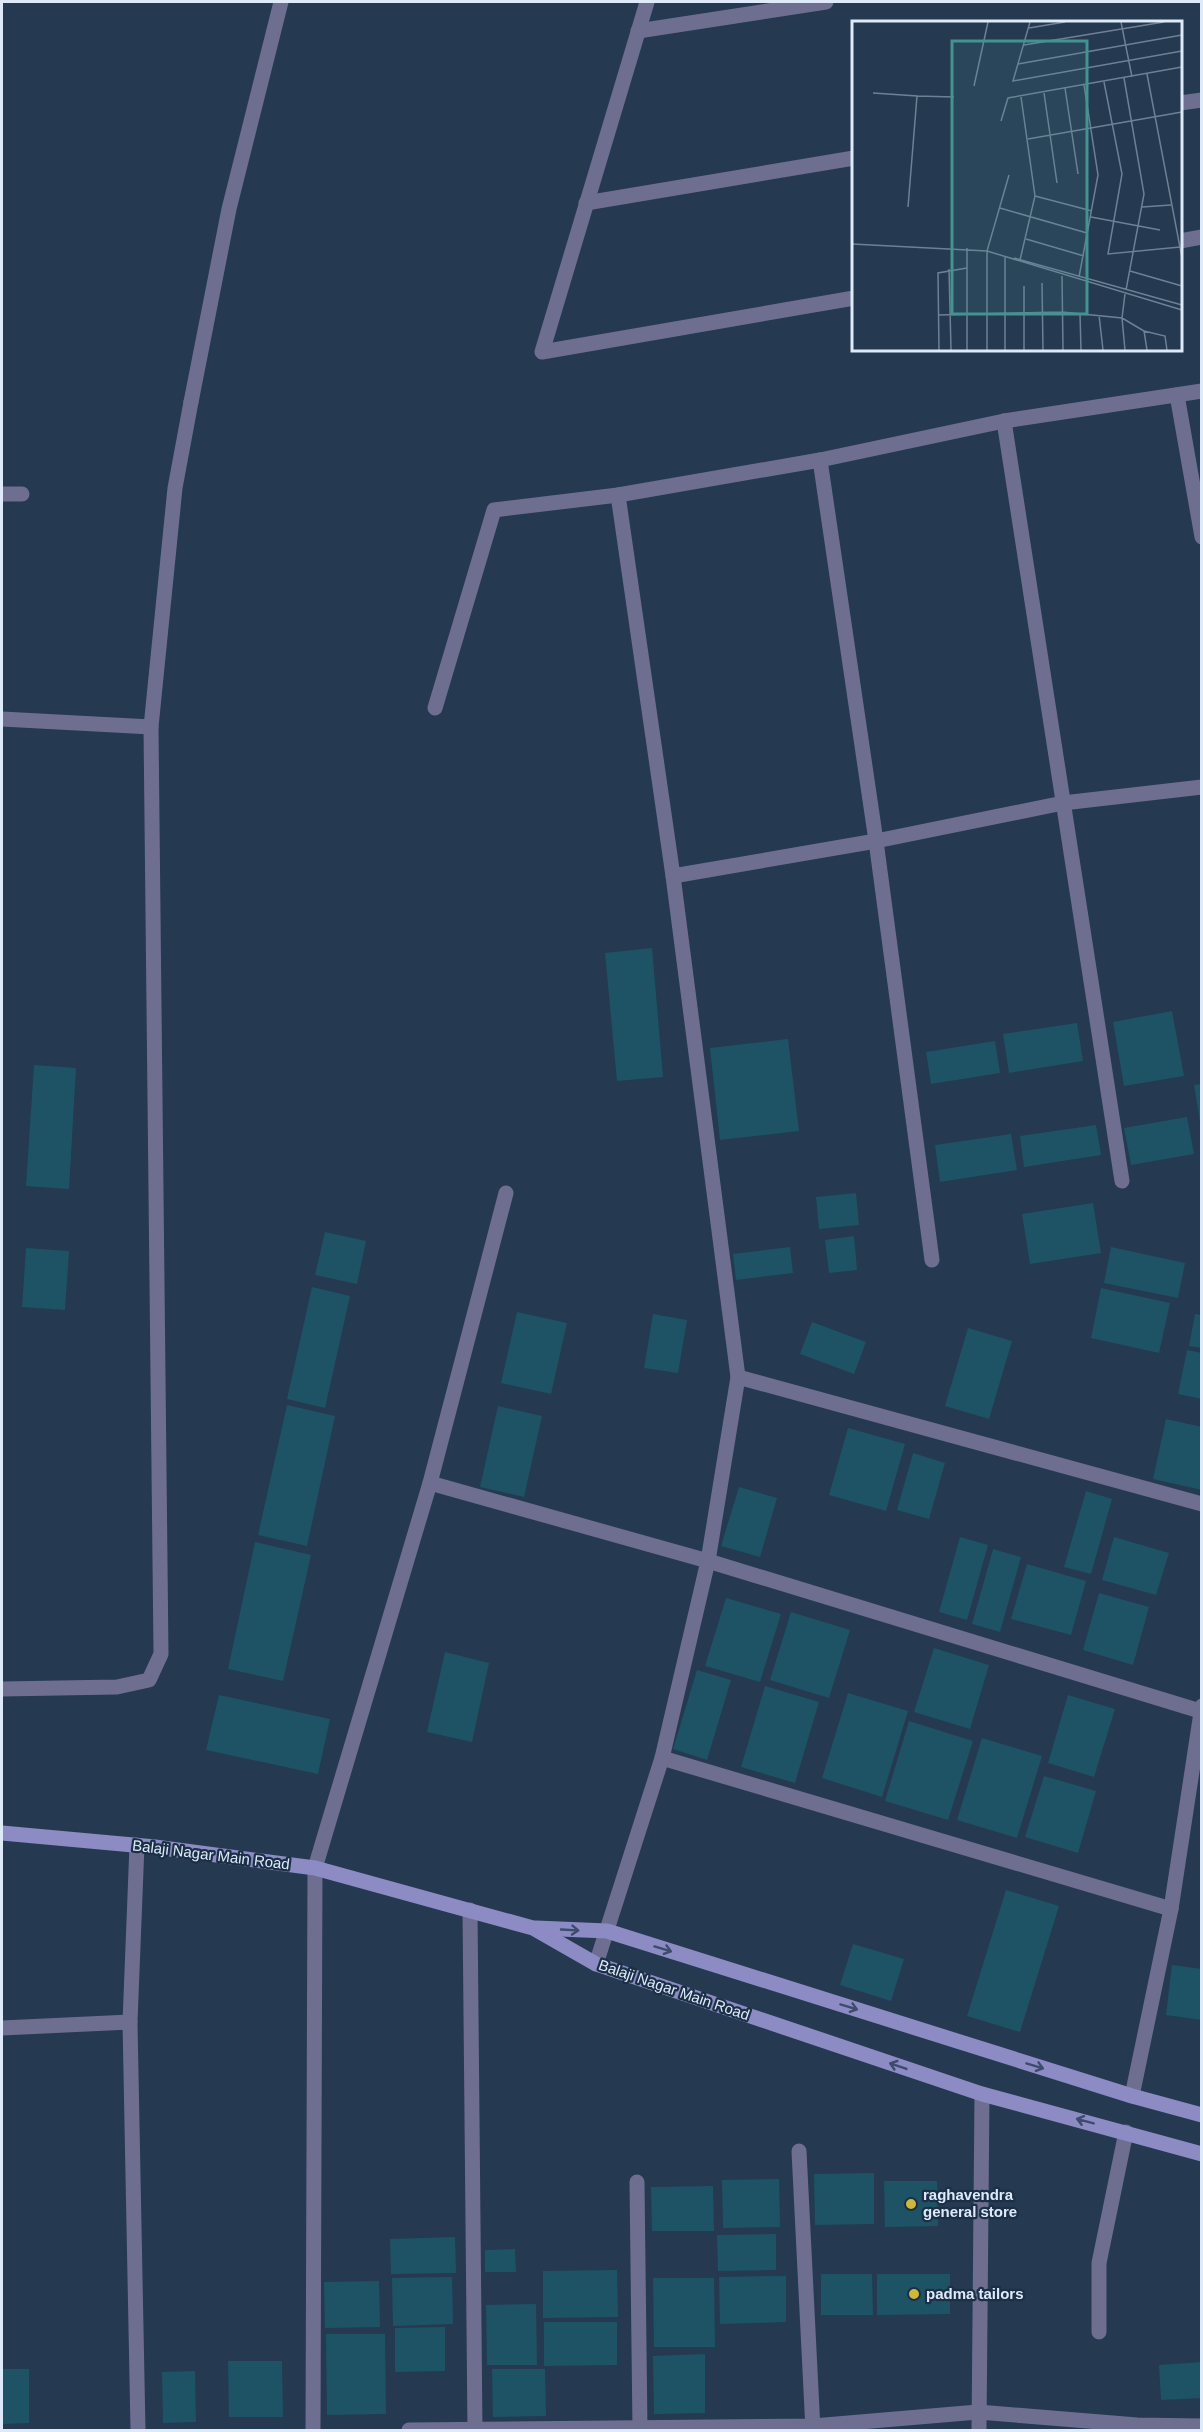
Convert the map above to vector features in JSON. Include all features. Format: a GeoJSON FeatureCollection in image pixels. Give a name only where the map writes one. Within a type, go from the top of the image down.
{"type":"FeatureCollection","features":[{"type":"Feature","properties":{"kind":"street"},"geometry":{"type":"LineString","coordinates":[[2,1689],[117,1687],[149,1680],[161,1654],[151,727],[175,488],[229,209],[281,2]]}},
{"type":"Feature","properties":{"kind":"street"},"geometry":{"type":"LineString","coordinates":[[647,2],[542,352],[852,298]]}},
{"type":"Feature","properties":{"kind":"street"},"geometry":{"type":"LineString","coordinates":[[638,31],[826,2]]}},
{"type":"Feature","properties":{"kind":"street"},"geometry":{"type":"LineString","coordinates":[[1182,103],[1202,100]]}},
{"type":"Feature","properties":{"kind":"street"},"geometry":{"type":"LineString","coordinates":[[586,203],[852,158]]}},
{"type":"Feature","properties":{"kind":"street"},"geometry":{"type":"LineString","coordinates":[[1182,241],[1202,237]]}},
{"type":"Feature","properties":{"kind":"street"},"geometry":{"type":"LineString","coordinates":[[435,708],[494,510],[618,495],[820,460],[1004,421],[1202,391]]}},
{"type":"Feature","properties":{"kind":"street"},"geometry":{"type":"LineString","coordinates":[[1177,395],[1202,537]]}},
{"type":"Feature","properties":{"kind":"street"},"geometry":{"type":"LineString","coordinates":[[1004,421],[1122,1181]]}},
{"type":"Feature","properties":{"kind":"street"},"geometry":{"type":"LineString","coordinates":[[820,460],[876,841],[932,1260]]}},
{"type":"Feature","properties":{"kind":"street"},"geometry":{"type":"LineString","coordinates":[[2,494],[22,494]]}},
{"type":"Feature","properties":{"kind":"street"},"geometry":{"type":"LineString","coordinates":[[596,1964],[662,1758],[708,1561],[738,1377],[673,876],[618,495]]}},
{"type":"Feature","properties":{"kind":"street"},"geometry":{"type":"LineString","coordinates":[[2,719],[151,727]]}},
{"type":"Feature","properties":{"kind":"street"},"geometry":{"type":"LineString","coordinates":[[673,876],[876,841],[1063,803],[1202,787]]}},
{"type":"Feature","properties":{"kind":"street"},"geometry":{"type":"LineString","coordinates":[[313,2430],[315,1868],[430,1483],[506,1193]]}},
{"type":"Feature","properties":{"kind":"street"},"geometry":{"type":"LineString","coordinates":[[738,1377],[1202,1504]]}},
{"type":"Feature","properties":{"kind":"street"},"geometry":{"type":"LineString","coordinates":[[430,1483],[708,1561],[1201,1708],[1170,1909],[1132,2096]]}},
{"type":"Feature","properties":{"kind":"street"},"geometry":{"type":"LineString","coordinates":[[662,1758],[1170,1909]]}},
{"type":"Feature","properties":{"kind":"street","name":"Balaji Nagar Main Road"},"geometry":{"type":"LineString","coordinates":[[2,1833],[136,1845],[315,1868],[532,1928],[596,1964],[982,2094],[1202,2154]]}},
{"type":"Feature","properties":{"kind":"street"},"geometry":{"type":"LineString","coordinates":[[136,1845],[130,2022],[138,2430]]}},
{"type":"Feature","properties":{"kind":"street"},"geometry":{"type":"LineString","coordinates":[[470,1910],[475,2430]]}},
{"type":"Feature","properties":{"kind":"street"},"geometry":{"type":"LineString","coordinates":[[532,1928],[607,1931],[1132,2096],[1202,2115]]}},
{"type":"Feature","properties":{"kind":"street"},"geometry":{"type":"LineString","coordinates":[[2,2028],[130,2022]]}},
{"type":"Feature","properties":{"kind":"street"},"geometry":{"type":"LineString","coordinates":[[979,2430],[982,2094]]}},
{"type":"Feature","properties":{"kind":"street"},"geometry":{"type":"LineString","coordinates":[[1099,2332],[1099,2263],[1126,2132]]}},
{"type":"Feature","properties":{"kind":"street"},"geometry":{"type":"LineString","coordinates":[[799,2151],[813,2428]]}},
{"type":"Feature","properties":{"kind":"street"},"geometry":{"type":"LineString","coordinates":[[637,2182],[640,2429]]}},
{"type":"Feature","properties":{"kind":"street"},"geometry":{"type":"LineString","coordinates":[[409,2430],[813,2428],[978,2412],[1137,2427],[1202,2426]]}},
{"type":"Feature","properties":{"kind":"building"},"geometry":{"type":"Polygon","coordinates":[[[652,948],[663,1077],[617,1081],[605,953],[652,948]]]}},
{"type":"Feature","properties":{"kind":"building"},"geometry":{"type":"Polygon","coordinates":[[[1172,1011],[1184,1076],[1124,1086],[1113,1022],[1172,1011]]]}},
{"type":"Feature","properties":{"kind":"building"},"geometry":{"type":"Polygon","coordinates":[[[1077,1023],[1083,1061],[1009,1073],[1003,1034],[1077,1023]]]}},
{"type":"Feature","properties":{"kind":"building"},"geometry":{"type":"Polygon","coordinates":[[[788,1039],[799,1131],[720,1140],[710,1048],[788,1039]]]}},
{"type":"Feature","properties":{"kind":"building"},"geometry":{"type":"Polygon","coordinates":[[[995,1041],[1000,1073],[931,1084],[926,1052],[995,1041]]]}},
{"type":"Feature","properties":{"kind":"building"},"geometry":{"type":"Polygon","coordinates":[[[34,1065],[76,1068],[69,1189],[26,1186],[34,1065]]]}},
{"type":"Feature","properties":{"kind":"building"},"geometry":{"type":"Polygon","coordinates":[[[1202,1084],[1202,1122],[1200,1122],[1194,1085],[1202,1084]]]}},
{"type":"Feature","properties":{"kind":"building"},"geometry":{"type":"Polygon","coordinates":[[[1187,1117],[1194,1154],[1131,1165],[1124,1128],[1187,1117]]]}},
{"type":"Feature","properties":{"kind":"building"},"geometry":{"type":"Polygon","coordinates":[[[1096,1125],[1101,1155],[1024,1167],[1020,1136],[1096,1125]]]}},
{"type":"Feature","properties":{"kind":"building"},"geometry":{"type":"Polygon","coordinates":[[[1011,1134],[1017,1170],[940,1182],[935,1145],[1011,1134]]]}},
{"type":"Feature","properties":{"kind":"building"},"geometry":{"type":"Polygon","coordinates":[[[856,1193],[859,1225],[819,1229],[816,1197],[856,1193]]]}},
{"type":"Feature","properties":{"kind":"building"},"geometry":{"type":"Polygon","coordinates":[[[1093,1203],[1101,1253],[1030,1264],[1022,1214],[1093,1203]]]}},
{"type":"Feature","properties":{"kind":"building"},"geometry":{"type":"Polygon","coordinates":[[[325,1232],[366,1241],[357,1284],[315,1275],[325,1232]]]}},
{"type":"Feature","properties":{"kind":"building"},"geometry":{"type":"Polygon","coordinates":[[[854,1236],[857,1270],[829,1273],[825,1240],[854,1236]]]}},
{"type":"Feature","properties":{"kind":"building"},"geometry":{"type":"Polygon","coordinates":[[[790,1247],[793,1273],[736,1280],[733,1254],[790,1247]]]}},
{"type":"Feature","properties":{"kind":"building"},"geometry":{"type":"Polygon","coordinates":[[[1111,1247],[1185,1263],[1178,1298],[1104,1283],[1111,1247]]]}},
{"type":"Feature","properties":{"kind":"building"},"geometry":{"type":"Polygon","coordinates":[[[26,1248],[69,1251],[65,1310],[22,1307],[26,1248]]]}},
{"type":"Feature","properties":{"kind":"building"},"geometry":{"type":"Polygon","coordinates":[[[312,1287],[350,1296],[325,1408],[287,1399],[312,1287]]]}},
{"type":"Feature","properties":{"kind":"building"},"geometry":{"type":"Polygon","coordinates":[[[1101,1288],[1170,1303],[1159,1353],[1091,1338],[1101,1288]]]}},
{"type":"Feature","properties":{"kind":"building"},"geometry":{"type":"Polygon","coordinates":[[[517,1312],[567,1323],[551,1394],[501,1383],[517,1312]]]}},
{"type":"Feature","properties":{"kind":"building"},"geometry":{"type":"Polygon","coordinates":[[[653,1314],[687,1320],[678,1373],[644,1368],[653,1314]]]}},
{"type":"Feature","properties":{"kind":"building"},"geometry":{"type":"Polygon","coordinates":[[[1195,1314],[1202,1315],[1202,1348],[1189,1346],[1195,1314]]]}},
{"type":"Feature","properties":{"kind":"building"},"geometry":{"type":"Polygon","coordinates":[[[812,1322],[866,1342],[854,1374],[800,1354],[812,1322]]]}},
{"type":"Feature","properties":{"kind":"building"},"geometry":{"type":"Polygon","coordinates":[[[968,1328],[1012,1341],[989,1419],[945,1406],[968,1328]]]}},
{"type":"Feature","properties":{"kind":"building"},"geometry":{"type":"Polygon","coordinates":[[[1187,1350],[1202,1353],[1202,1399],[1178,1394],[1187,1350]]]}},
{"type":"Feature","properties":{"kind":"building"},"geometry":{"type":"Polygon","coordinates":[[[287,1405],[335,1416],[307,1546],[258,1535],[287,1405]]]}},
{"type":"Feature","properties":{"kind":"building"},"geometry":{"type":"Polygon","coordinates":[[[498,1406],[542,1416],[524,1497],[480,1487],[498,1406]]]}},
{"type":"Feature","properties":{"kind":"building"},"geometry":{"type":"Polygon","coordinates":[[[1166,1419],[1202,1427],[1202,1490],[1153,1479],[1166,1419]]]}},
{"type":"Feature","properties":{"kind":"building"},"geometry":{"type":"Polygon","coordinates":[[[848,1428],[905,1444],[886,1511],[829,1495],[848,1428]]]}},
{"type":"Feature","properties":{"kind":"building"},"geometry":{"type":"Polygon","coordinates":[[[913,1453],[945,1463],[929,1519],[897,1510],[913,1453]]]}},
{"type":"Feature","properties":{"kind":"building"},"geometry":{"type":"Polygon","coordinates":[[[739,1487],[777,1498],[760,1557],[721,1546],[739,1487]]]}},
{"type":"Feature","properties":{"kind":"building"},"geometry":{"type":"Polygon","coordinates":[[[1086,1491],[1112,1499],[1091,1574],[1064,1567],[1086,1491]]]}},
{"type":"Feature","properties":{"kind":"building"},"geometry":{"type":"Polygon","coordinates":[[[960,1537],[988,1545],[967,1620],[939,1612],[960,1537]]]}},
{"type":"Feature","properties":{"kind":"building"},"geometry":{"type":"Polygon","coordinates":[[[1114,1537],[1169,1553],[1156,1595],[1102,1580],[1114,1537]]]}},
{"type":"Feature","properties":{"kind":"building"},"geometry":{"type":"Polygon","coordinates":[[[255,1542],[311,1555],[283,1681],[228,1669],[255,1542]]]}},
{"type":"Feature","properties":{"kind":"building"},"geometry":{"type":"Polygon","coordinates":[[[993,1549],[1021,1557],[1000,1632],[972,1624],[993,1549]]]}},
{"type":"Feature","properties":{"kind":"building"},"geometry":{"type":"Polygon","coordinates":[[[1027,1564],[1086,1581],[1071,1635],[1011,1619],[1027,1564]]]}},
{"type":"Feature","properties":{"kind":"building"},"geometry":{"type":"Polygon","coordinates":[[[1099,1593],[1149,1607],[1133,1665],[1083,1650],[1099,1593]]]}},
{"type":"Feature","properties":{"kind":"building"},"geometry":{"type":"Polygon","coordinates":[[[726,1598],[781,1614],[760,1682],[705,1666],[726,1598]]]}},
{"type":"Feature","properties":{"kind":"building"},"geometry":{"type":"Polygon","coordinates":[[[791,1612],[850,1630],[829,1698],[770,1680],[791,1612]]]}},
{"type":"Feature","properties":{"kind":"building"},"geometry":{"type":"Polygon","coordinates":[[[934,1648],[989,1665],[970,1729],[914,1712],[934,1648]]]}},
{"type":"Feature","properties":{"kind":"building"},"geometry":{"type":"Polygon","coordinates":[[[445,1652],[489,1663],[472,1742],[427,1732],[445,1652]]]}},
{"type":"Feature","properties":{"kind":"building"},"geometry":{"type":"Polygon","coordinates":[[[697,1670],[731,1680],[707,1760],[673,1749],[697,1670]]]}},
{"type":"Feature","properties":{"kind":"building"},"geometry":{"type":"Polygon","coordinates":[[[765,1686],[819,1702],[795,1783],[741,1767],[765,1686]]]}},
{"type":"Feature","properties":{"kind":"building"},"geometry":{"type":"Polygon","coordinates":[[[848,1693],[908,1711],[882,1797],[822,1778],[848,1693]]]}},
{"type":"Feature","properties":{"kind":"building"},"geometry":{"type":"Polygon","coordinates":[[[219,1695],[330,1719],[318,1774],[206,1750],[219,1695]]]}},
{"type":"Feature","properties":{"kind":"building"},"geometry":{"type":"Polygon","coordinates":[[[1068,1695],[1115,1709],[1094,1777],[1048,1763],[1068,1695]]]}},
{"type":"Feature","properties":{"kind":"building"},"geometry":{"type":"Polygon","coordinates":[[[909,1721],[973,1741],[948,1820],[885,1801],[909,1721]]]}},
{"type":"Feature","properties":{"kind":"building"},"geometry":{"type":"Polygon","coordinates":[[[982,1738],[1042,1756],[1017,1838],[957,1820],[982,1738]]]}},
{"type":"Feature","properties":{"kind":"building"},"geometry":{"type":"Polygon","coordinates":[[[1044,1776],[1096,1791],[1078,1853],[1025,1837],[1044,1776]]]}},
{"type":"Feature","properties":{"kind":"building"},"geometry":{"type":"Polygon","coordinates":[[[1006,1890],[1059,1906],[1020,2032],[967,2016],[1006,1890]]]}},
{"type":"Feature","properties":{"kind":"building"},"geometry":{"type":"Polygon","coordinates":[[[853,1944],[904,1959],[891,2001],[840,1985],[853,1944]]]}},
{"type":"Feature","properties":{"kind":"building"},"geometry":{"type":"Polygon","coordinates":[[[1172,1965],[1202,1969],[1202,2020],[1166,2015],[1172,1965]]]}},
{"type":"Feature","properties":{"kind":"building"},"geometry":{"type":"Polygon","coordinates":[[[874,2173],[874,2224],[815,2225],[814,2174],[874,2173]]]}},
{"type":"Feature","properties":{"kind":"building"},"geometry":{"type":"Polygon","coordinates":[[[779,2179],[780,2227],[723,2228],[722,2180],[779,2179]]]}},
{"type":"Feature","properties":{"kind":"building","name":"raghavendra general store"},"geometry":{"type":"Polygon","coordinates":[[[884,2181],[937,2181],[938,2226],[885,2227],[884,2181]]]}},
{"type":"Feature","properties":{"kind":"building"},"geometry":{"type":"Polygon","coordinates":[[[713,2186],[714,2231],[652,2231],[651,2187],[713,2186]]]}},
{"type":"Feature","properties":{"kind":"building"},"geometry":{"type":"Polygon","coordinates":[[[776,2234],[776,2270],[718,2271],[717,2235],[776,2234]]]}},
{"type":"Feature","properties":{"kind":"building"},"geometry":{"type":"Polygon","coordinates":[[[455,2237],[456,2273],[391,2274],[390,2239],[455,2237]]]}},
{"type":"Feature","properties":{"kind":"building"},"geometry":{"type":"Polygon","coordinates":[[[515,2249],[516,2272],[485,2272],[485,2250],[515,2249]]]}},
{"type":"Feature","properties":{"kind":"building"},"geometry":{"type":"Polygon","coordinates":[[[617,2270],[618,2317],[543,2318],[543,2271],[617,2270]]]}},
{"type":"Feature","properties":{"kind":"building"},"geometry":{"type":"Polygon","coordinates":[[[821,2274],[872,2274],[873,2315],[821,2315],[821,2274]]]}},
{"type":"Feature","properties":{"kind":"building","name":"padma tailors"},"geometry":{"type":"Polygon","coordinates":[[[877,2274],[950,2274],[950,2314],[877,2315],[877,2274]]]}},
{"type":"Feature","properties":{"kind":"building"},"geometry":{"type":"Polygon","coordinates":[[[786,2276],[786,2322],[720,2324],[719,2277],[786,2276]]]}},
{"type":"Feature","properties":{"kind":"building"},"geometry":{"type":"Polygon","coordinates":[[[452,2277],[453,2324],[393,2326],[392,2278],[452,2277]]]}},
{"type":"Feature","properties":{"kind":"building"},"geometry":{"type":"Polygon","coordinates":[[[653,2278],[714,2278],[715,2347],[654,2347],[653,2278]]]}},
{"type":"Feature","properties":{"kind":"building"},"geometry":{"type":"Polygon","coordinates":[[[379,2281],[380,2327],[325,2328],[324,2282],[379,2281]]]}},
{"type":"Feature","properties":{"kind":"building"},"geometry":{"type":"Polygon","coordinates":[[[536,2304],[537,2365],[487,2365],[486,2305],[536,2304]]]}},
{"type":"Feature","properties":{"kind":"building"},"geometry":{"type":"Polygon","coordinates":[[[544,2322],[617,2322],[617,2365],[544,2366],[544,2322]]]}},
{"type":"Feature","properties":{"kind":"building"},"geometry":{"type":"Polygon","coordinates":[[[445,2327],[445,2371],[395,2372],[395,2328],[445,2327]]]}},
{"type":"Feature","properties":{"kind":"building"},"geometry":{"type":"Polygon","coordinates":[[[326,2334],[385,2334],[386,2414],[327,2415],[326,2334]]]}},
{"type":"Feature","properties":{"kind":"building"},"geometry":{"type":"Polygon","coordinates":[[[705,2354],[705,2413],[654,2414],[653,2356],[705,2354]]]}},
{"type":"Feature","properties":{"kind":"building"},"geometry":{"type":"Polygon","coordinates":[[[228,2361],[282,2361],[283,2417],[229,2417],[228,2361]]]}},
{"type":"Feature","properties":{"kind":"building"},"geometry":{"type":"Polygon","coordinates":[[[1202,2362],[1202,2398],[1161,2400],[1159,2365],[1202,2362]]]}},
{"type":"Feature","properties":{"kind":"building"},"geometry":{"type":"Polygon","coordinates":[[[2,2369],[29,2369],[29,2423],[2,2424],[2,2369]]]}},
{"type":"Feature","properties":{"kind":"building"},"geometry":{"type":"Polygon","coordinates":[[[492,2369],[545,2369],[546,2416],[493,2417],[492,2369]]]}},
{"type":"Feature","properties":{"kind":"building"},"geometry":{"type":"Polygon","coordinates":[[[195,2371],[196,2422],[163,2423],[162,2372],[195,2371]]]}},
{"type":"Feature","properties":{"kind":"place","name":"raghavendra general store"},"geometry":{"type":"Point","coordinates":[911,2204]}},
{"type":"Feature","properties":{"kind":"place","name":"padma tailors"},"geometry":{"type":"Point","coordinates":[914,2294]}}]}
